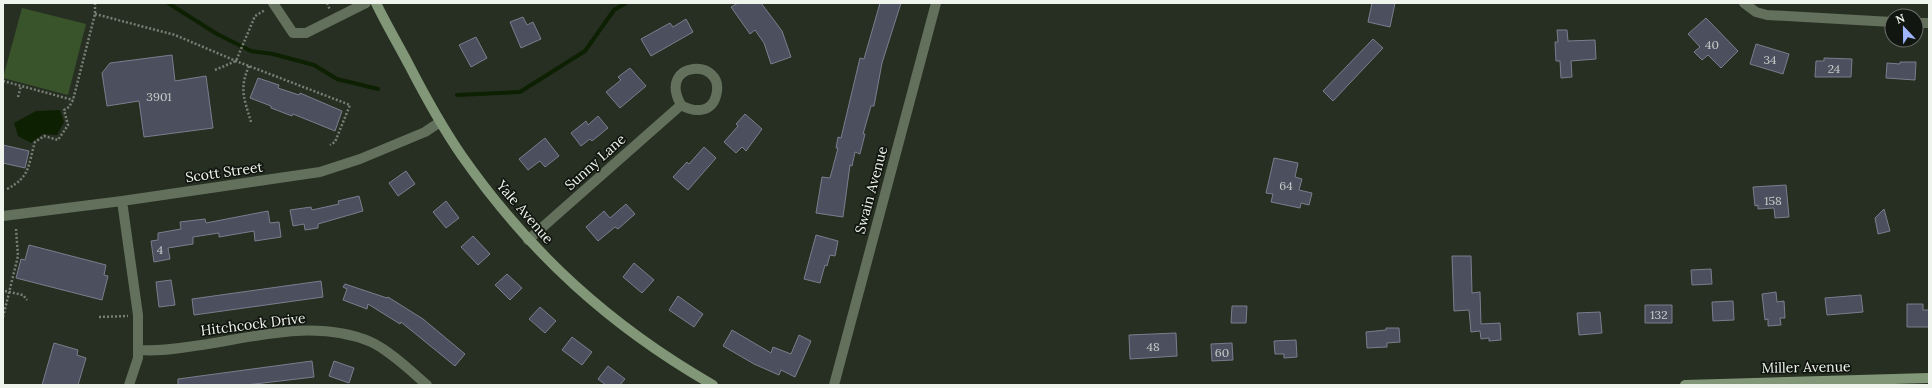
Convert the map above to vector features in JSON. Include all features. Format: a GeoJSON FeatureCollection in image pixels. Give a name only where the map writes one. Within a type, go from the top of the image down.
{"type":"FeatureCollection","features":[{"type":"Feature","properties":{"kind":"main road","name":"Yale Avenue"},"geometry":{"type":"LineString","coordinates":[[376,3],[440,122],[482,184],[528,240],[558,271],[617,322],[650,347],[713,385]]}},
{"type":"Feature","properties":{"kind":"main road","name":"Miller Avenue"},"geometry":{"type":"LineString","coordinates":[[1684,385],[1929,378]]}},
{"type":"Feature","properties":{"kind":"street"},"geometry":{"type":"LineString","coordinates":[[274,4],[293,33],[306,33],[366,3]]}},
{"type":"Feature","properties":{"kind":"street","name":"Swain Avenue"},"geometry":{"type":"LineString","coordinates":[[834,385],[936,3]]}},
{"type":"Feature","properties":{"kind":"street"},"geometry":{"type":"LineString","coordinates":[[1744,3],[1756,12],[1767,15],[1884,22]]}},
{"type":"Feature","properties":{"kind":"street"},"geometry":{"type":"LineString","coordinates":[[697,68],[706,70],[712,75],[716,81],[718,90],[716,99],[709,108],[700,111],[690,110],[681,105],[675,94],[675,85],[678,78],[686,71],[697,68]]}},
{"type":"Feature","properties":{"kind":"street","name":"Sunny Lane"},"geometry":{"type":"LineString","coordinates":[[528,240],[681,105]]}},
{"type":"Feature","properties":{"kind":"street","name":"Scott Street"},"geometry":{"type":"LineString","coordinates":[[3,216],[122,202],[320,172],[367,156],[425,132],[440,122]]}},
{"type":"Feature","properties":{"kind":"street"},"geometry":{"type":"LineString","coordinates":[[122,202],[138,315],[138,358],[129,385]]}},
{"type":"Feature","properties":{"kind":"street","name":"Hitchcock Drive"},"geometry":{"type":"LineString","coordinates":[[139,350],[164,351],[280,332],[328,331],[372,343],[405,365],[427,385]]}},
{"type":"Feature","properties":{"kind":"path"},"geometry":{"type":"LineString","coordinates":[[6,189],[15,185],[29,169],[35,142],[44,136],[58,140],[68,125],[64,110],[69,107],[73,100],[96,14],[95,3]]}},
{"type":"Feature","properties":{"kind":"path"},"geometry":{"type":"LineString","coordinates":[[215,70],[236,61],[255,16],[274,4]]}},
{"type":"Feature","properties":{"kind":"path"},"geometry":{"type":"LineString","coordinates":[[96,14],[175,35],[236,61],[350,105],[336,142],[330,145]]}},
{"type":"Feature","properties":{"kind":"path"},"geometry":{"type":"LineString","coordinates":[[249,66],[244,77],[242,90],[251,122]]}},
{"type":"Feature","properties":{"kind":"path"},"geometry":{"type":"LineString","coordinates":[[3,81],[73,100]]}},
{"type":"Feature","properties":{"kind":"path"},"geometry":{"type":"LineString","coordinates":[[18,97],[21,86]]}},
{"type":"Feature","properties":{"kind":"path"},"geometry":{"type":"LineString","coordinates":[[3,317],[19,248],[16,229]]}},
{"type":"Feature","properties":{"kind":"path"},"geometry":{"type":"LineString","coordinates":[[5,291],[23,295],[27,300]]}},
{"type":"Feature","properties":{"kind":"path"},"geometry":{"type":"LineString","coordinates":[[99,317],[138,315]]}},
{"type":"Feature","properties":{"kind":"shaded area"},"geometry":{"type":"Polygon","coordinates":[[[22,8],[86,24],[68,95],[3,78],[22,8]]]}},
{"type":"Feature","properties":{"kind":"shaded area"},"geometry":{"type":"Polygon","coordinates":[[[60,110],[64,122],[57,135],[43,134],[31,143],[18,136],[14,123],[36,111],[60,110]]]}},
{"type":"Feature","properties":{"kind":"building"},"geometry":{"type":"Polygon","coordinates":[[[738,3],[761,3],[782,31],[791,57],[771,64],[764,43],[755,30],[750,34],[731,7],[738,3]]]}},
{"type":"Feature","properties":{"kind":"building"},"geometry":{"type":"Polygon","coordinates":[[[880,3],[901,3],[882,63],[874,106],[871,106],[863,134],[865,134],[860,154],[855,152],[852,166],[850,165],[843,217],[816,213],[822,177],[830,178],[838,148],[836,148],[838,137],[841,138],[860,58],[864,59],[880,3]]]}},
{"type":"Feature","properties":{"kind":"building"},"geometry":{"type":"Polygon","coordinates":[[[1372,3],[1395,3],[1390,27],[1368,22],[1372,3]]]}},
{"type":"Feature","properties":{"kind":"building"},"geometry":{"type":"Polygon","coordinates":[[[523,17],[527,25],[533,22],[541,39],[521,48],[510,22],[523,17]]]}},
{"type":"Feature","properties":{"kind":"building"},"geometry":{"type":"Polygon","coordinates":[[[1706,18],[1738,51],[1721,68],[1708,55],[1702,60],[1694,52],[1700,47],[1688,34],[1706,18]]]}},
{"type":"Feature","properties":{"kind":"building"},"geometry":{"type":"Polygon","coordinates":[[[686,19],[693,32],[651,56],[641,39],[670,23],[673,27],[686,19]]]}},
{"type":"Feature","properties":{"kind":"building"},"geometry":{"type":"Polygon","coordinates":[[[1557,30],[1567,30],[1568,41],[1595,40],[1596,59],[1571,61],[1572,77],[1561,78],[1560,61],[1556,61],[1555,42],[1558,42],[1557,30]]]}},
{"type":"Feature","properties":{"kind":"building"},"geometry":{"type":"Polygon","coordinates":[[[476,37],[487,58],[471,67],[459,45],[476,37]]]}},
{"type":"Feature","properties":{"kind":"building"},"geometry":{"type":"Polygon","coordinates":[[[1373,39],[1383,48],[1333,101],[1323,91],[1373,39]]]}},
{"type":"Feature","properties":{"kind":"building"},"geometry":{"type":"Polygon","coordinates":[[[1756,44],[1789,54],[1783,74],[1750,64],[1756,44]]]}},
{"type":"Feature","properties":{"kind":"building"},"geometry":{"type":"Polygon","coordinates":[[[172,55],[175,81],[206,76],[213,128],[144,137],[139,101],[107,106],[102,73],[110,63],[172,55]]]}},
{"type":"Feature","properties":{"kind":"building"},"geometry":{"type":"Polygon","coordinates":[[[1824,58],[1852,59],[1851,77],[1815,77],[1816,61],[1824,61],[1824,58]]]}},
{"type":"Feature","properties":{"kind":"building"},"geometry":{"type":"Polygon","coordinates":[[[1900,62],[1916,62],[1915,80],[1886,78],[1887,63],[1900,64],[1900,62]]]}},
{"type":"Feature","properties":{"kind":"building"},"geometry":{"type":"Polygon","coordinates":[[[630,68],[646,86],[620,108],[606,92],[621,80],[618,77],[630,68]]]}},
{"type":"Feature","properties":{"kind":"building"},"geometry":{"type":"Polygon","coordinates":[[[258,78],[279,85],[278,88],[299,95],[300,93],[342,111],[335,131],[293,114],[292,116],[271,108],[271,106],[250,98],[258,78]]]}},
{"type":"Feature","properties":{"kind":"building"},"geometry":{"type":"Polygon","coordinates":[[[745,114],[762,129],[746,151],[742,147],[736,153],[724,142],[738,126],[736,124],[745,114]]]}},
{"type":"Feature","properties":{"kind":"building"},"geometry":{"type":"Polygon","coordinates":[[[598,116],[608,128],[592,141],[590,139],[581,146],[571,133],[586,121],[588,125],[598,116]]]}},
{"type":"Feature","properties":{"kind":"building"},"geometry":{"type":"Polygon","coordinates":[[[545,138],[559,156],[545,167],[540,161],[528,170],[519,159],[545,138]]]}},
{"type":"Feature","properties":{"kind":"building"},"geometry":{"type":"Polygon","coordinates":[[[3,145],[29,151],[25,168],[3,163],[3,145]]]}},
{"type":"Feature","properties":{"kind":"building"},"geometry":{"type":"Polygon","coordinates":[[[704,147],[716,158],[688,190],[673,177],[687,162],[689,164],[704,147]]]}},
{"type":"Feature","properties":{"kind":"building"},"geometry":{"type":"Polygon","coordinates":[[[1274,158],[1298,163],[1295,177],[1302,179],[1299,190],[1312,193],[1309,205],[1301,203],[1300,208],[1271,202],[1273,194],[1266,193],[1274,158]]]}},
{"type":"Feature","properties":{"kind":"building"},"geometry":{"type":"Polygon","coordinates":[[[406,171],[415,184],[398,196],[389,183],[406,171]]]}},
{"type":"Feature","properties":{"kind":"building"},"geometry":{"type":"Polygon","coordinates":[[[1786,185],[1789,217],[1775,218],[1774,208],[1758,209],[1758,205],[1755,206],[1753,187],[1786,185]]]}},
{"type":"Feature","properties":{"kind":"building"},"geometry":{"type":"Polygon","coordinates":[[[359,196],[363,211],[318,224],[318,228],[305,230],[304,224],[293,226],[290,210],[311,207],[312,210],[339,204],[338,201],[359,196]]]}},
{"type":"Feature","properties":{"kind":"building"},"geometry":{"type":"Polygon","coordinates":[[[446,201],[459,218],[446,228],[433,212],[446,201]]]}},
{"type":"Feature","properties":{"kind":"building"},"geometry":{"type":"Polygon","coordinates":[[[626,204],[635,214],[618,229],[615,227],[598,241],[586,227],[604,211],[610,218],[626,204]]]}},
{"type":"Feature","properties":{"kind":"building"},"geometry":{"type":"Polygon","coordinates":[[[1884,209],[1890,231],[1878,234],[1875,218],[1884,209]]]}},
{"type":"Feature","properties":{"kind":"building"},"geometry":{"type":"Polygon","coordinates":[[[268,211],[270,223],[279,222],[281,237],[255,241],[254,231],[219,237],[219,233],[193,237],[193,244],[168,248],[170,259],[154,262],[151,241],[158,240],[158,233],[181,229],[180,222],[205,219],[206,223],[268,211]]]}},
{"type":"Feature","properties":{"kind":"building"},"geometry":{"type":"Polygon","coordinates":[[[816,235],[838,241],[835,256],[830,255],[827,266],[825,265],[820,283],[804,279],[816,235]]]}},
{"type":"Feature","properties":{"kind":"building"},"geometry":{"type":"Polygon","coordinates":[[[473,236],[490,254],[478,265],[461,247],[473,236]]]}},
{"type":"Feature","properties":{"kind":"building"},"geometry":{"type":"Polygon","coordinates":[[[29,245],[106,265],[104,275],[108,276],[102,300],[16,278],[21,259],[25,260],[29,245]]]}},
{"type":"Feature","properties":{"kind":"building"},"geometry":{"type":"Polygon","coordinates":[[[1452,256],[1471,256],[1472,293],[1480,292],[1481,324],[1500,323],[1501,340],[1489,341],[1489,338],[1481,339],[1480,331],[1471,332],[1469,310],[1454,311],[1452,256]]]}},
{"type":"Feature","properties":{"kind":"building"},"geometry":{"type":"Polygon","coordinates":[[[634,263],[654,280],[642,293],[623,277],[634,263]]]}},
{"type":"Feature","properties":{"kind":"building"},"geometry":{"type":"Polygon","coordinates":[[[1711,269],[1712,284],[1692,285],[1691,270],[1711,269]]]}},
{"type":"Feature","properties":{"kind":"building"},"geometry":{"type":"Polygon","coordinates":[[[507,274],[522,288],[510,300],[495,285],[507,274]]]}},
{"type":"Feature","properties":{"kind":"building"},"geometry":{"type":"Polygon","coordinates":[[[171,280],[175,305],[159,307],[156,282],[171,280]]]}},
{"type":"Feature","properties":{"kind":"building"},"geometry":{"type":"Polygon","coordinates":[[[321,281],[323,297],[194,315],[192,299],[321,281]]]}},
{"type":"Feature","properties":{"kind":"building"},"geometry":{"type":"Polygon","coordinates":[[[345,284],[387,298],[388,297],[423,319],[465,354],[455,366],[401,322],[400,324],[368,304],[367,309],[343,300],[347,289],[343,287],[345,284]]]}},
{"type":"Feature","properties":{"kind":"building"},"geometry":{"type":"Polygon","coordinates":[[[1776,292],[1777,302],[1784,301],[1785,318],[1780,318],[1781,325],[1768,326],[1768,319],[1765,320],[1762,294],[1776,292]]]}},
{"type":"Feature","properties":{"kind":"building"},"geometry":{"type":"Polygon","coordinates":[[[1861,295],[1863,312],[1827,315],[1825,298],[1861,295]]]}},
{"type":"Feature","properties":{"kind":"building"},"geometry":{"type":"Polygon","coordinates":[[[678,296],[703,314],[694,327],[669,310],[678,296]]]}},
{"type":"Feature","properties":{"kind":"building"},"geometry":{"type":"Polygon","coordinates":[[[1733,301],[1734,320],[1713,321],[1712,302],[1733,301]]]}},
{"type":"Feature","properties":{"kind":"building"},"geometry":{"type":"Polygon","coordinates":[[[1907,304],[1923,304],[1923,310],[1929,310],[1929,327],[1907,327],[1907,304]]]}},
{"type":"Feature","properties":{"kind":"building"},"geometry":{"type":"Polygon","coordinates":[[[1645,305],[1672,305],[1672,323],[1645,323],[1645,305]]]}},
{"type":"Feature","properties":{"kind":"building"},"geometry":{"type":"Polygon","coordinates":[[[1232,306],[1247,306],[1246,323],[1231,323],[1232,306]]]}},
{"type":"Feature","properties":{"kind":"building"},"geometry":{"type":"Polygon","coordinates":[[[540,307],[556,321],[545,333],[529,319],[540,307]]]}},
{"type":"Feature","properties":{"kind":"building"},"geometry":{"type":"Polygon","coordinates":[[[1600,312],[1602,333],[1579,335],[1577,313],[1600,312]]]}},
{"type":"Feature","properties":{"kind":"building"},"geometry":{"type":"Polygon","coordinates":[[[1386,328],[1399,328],[1400,342],[1387,343],[1387,347],[1367,348],[1366,332],[1386,330],[1386,328]]]}},
{"type":"Feature","properties":{"kind":"building"},"geometry":{"type":"Polygon","coordinates":[[[732,330],[771,353],[773,347],[791,354],[799,335],[811,341],[795,377],[781,370],[779,375],[754,364],[723,346],[732,330]]]}},
{"type":"Feature","properties":{"kind":"building"},"geometry":{"type":"Polygon","coordinates":[[[1176,333],[1177,356],[1130,359],[1129,335],[1176,333]]]}},
{"type":"Feature","properties":{"kind":"building"},"geometry":{"type":"Polygon","coordinates":[[[572,337],[592,352],[582,365],[562,350],[572,337]]]}},
{"type":"Feature","properties":{"kind":"building"},"geometry":{"type":"Polygon","coordinates":[[[1296,340],[1297,357],[1284,358],[1284,354],[1275,354],[1274,341],[1296,340]]]}},
{"type":"Feature","properties":{"kind":"building"},"geometry":{"type":"Polygon","coordinates":[[[54,343],[78,350],[77,355],[86,358],[78,385],[42,385],[54,343]]]}},
{"type":"Feature","properties":{"kind":"building"},"geometry":{"type":"Polygon","coordinates":[[[1232,343],[1233,360],[1212,361],[1211,344],[1232,343]]]}},
{"type":"Feature","properties":{"kind":"building"},"geometry":{"type":"Polygon","coordinates":[[[312,361],[314,377],[246,385],[178,385],[178,379],[312,361]]]}},
{"type":"Feature","properties":{"kind":"building"},"geometry":{"type":"Polygon","coordinates":[[[334,361],[354,368],[349,383],[329,376],[334,361]]]}},
{"type":"Feature","properties":{"kind":"building"},"geometry":{"type":"Polygon","coordinates":[[[608,366],[625,379],[620,385],[606,385],[598,379],[608,366]]]}},
{"type":"Feature","properties":{"kind":"waterway"},"geometry":{"type":"LineString","coordinates":[[168,3],[217,34],[251,51],[273,54],[314,65],[337,79],[378,89]]}},
{"type":"Feature","properties":{"kind":"waterway"},"geometry":{"type":"LineString","coordinates":[[457,95],[520,92],[585,51],[614,10],[626,3]]}}]}
